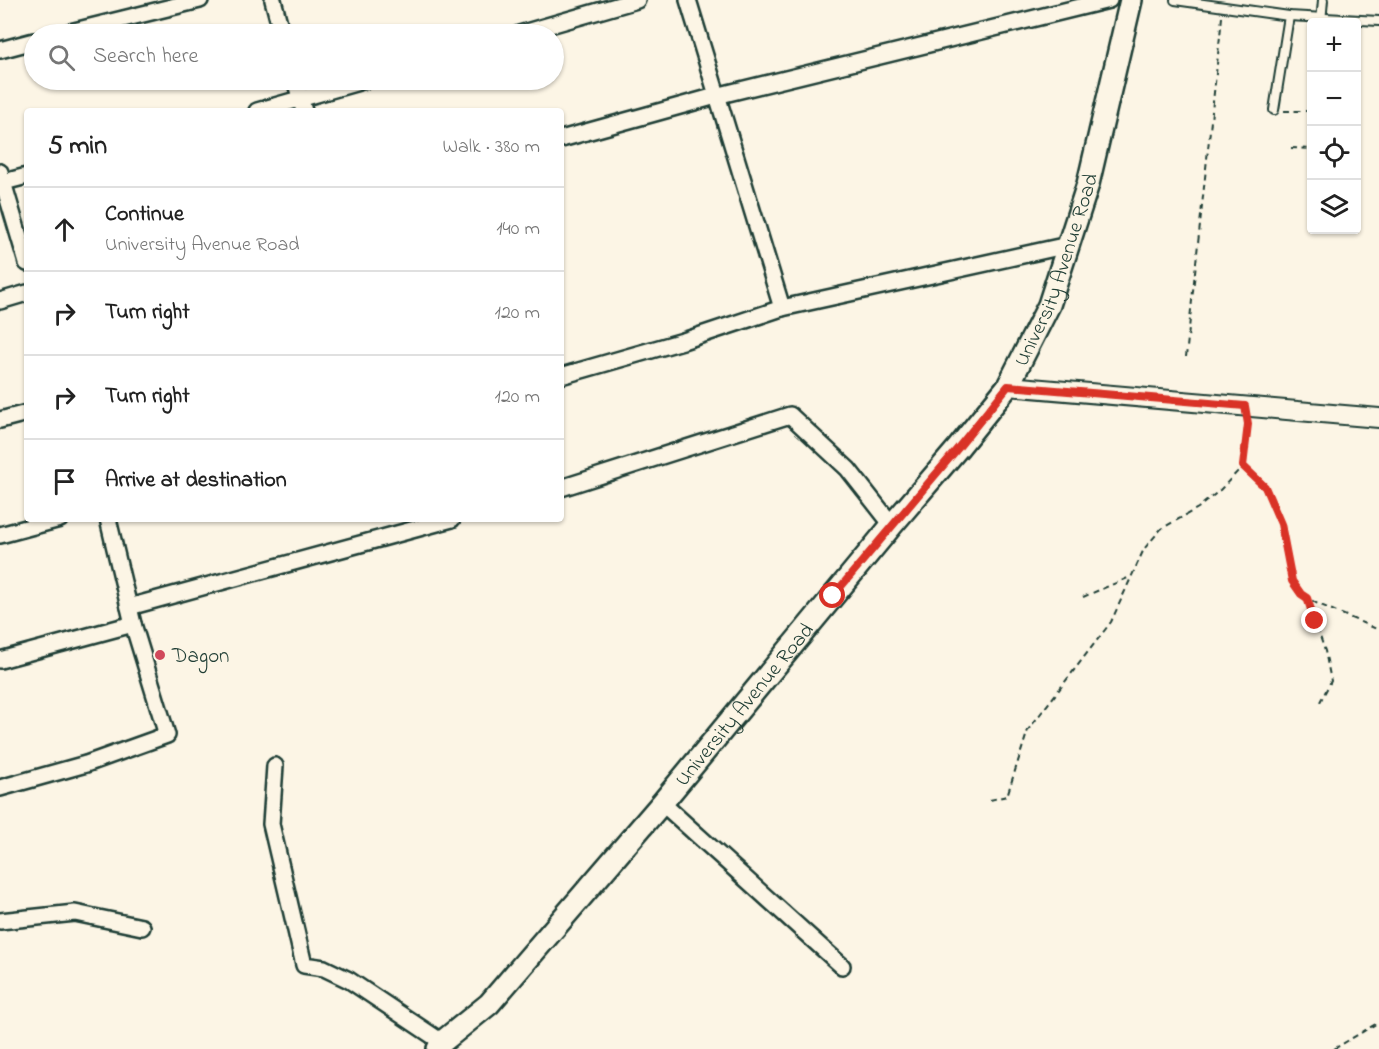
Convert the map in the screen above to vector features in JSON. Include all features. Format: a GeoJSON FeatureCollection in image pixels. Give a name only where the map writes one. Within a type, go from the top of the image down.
{"type":"FeatureCollection","features":[{"type":"Feature","properties":{"kind":"main road","name":"University Avenue Road"},"geometry":{"type":"LineString","coordinates":[[440,1045],[489,1004],[662,802],[1008,386],[1049,305],[1088,184],[1131,0]]}},
{"type":"Feature","properties":{"kind":"street"},"geometry":{"type":"LineString","coordinates":[[103,24],[200,0]]}},
{"type":"Feature","properties":{"kind":"street"},"geometry":{"type":"LineString","coordinates":[[273,0],[279,24]]}},
{"type":"Feature","properties":{"kind":"street"},"geometry":{"type":"LineString","coordinates":[[553,24],[636,0]]}},
{"type":"Feature","properties":{"kind":"street"},"geometry":{"type":"LineString","coordinates":[[688,0],[782,308]]}},
{"type":"Feature","properties":{"kind":"street"},"geometry":{"type":"LineString","coordinates":[[564,138],[716,96],[1109,0]]}},
{"type":"Feature","properties":{"kind":"street"},"geometry":{"type":"LineString","coordinates":[[0,50],[24,44]]}},
{"type":"Feature","properties":{"kind":"street"},"geometry":{"type":"LineString","coordinates":[[298,90],[302,105]]}},
{"type":"Feature","properties":{"kind":"street"},"geometry":{"type":"LineString","coordinates":[[280,108],[302,105],[340,90]]}},
{"type":"Feature","properties":{"kind":"street"},"geometry":{"type":"LineString","coordinates":[[24,176],[1,179],[24,253]]}},
{"type":"Feature","properties":{"kind":"street"},"geometry":{"type":"LineString","coordinates":[[564,375],[682,341],[782,308],[1068,245]]}},
{"type":"Feature","properties":{"kind":"street"},"geometry":{"type":"LineString","coordinates":[[0,301],[24,294]]}},
{"type":"Feature","properties":{"kind":"street"},"geometry":{"type":"LineString","coordinates":[[1008,386],[1379,418]]}},
{"type":"Feature","properties":{"kind":"street"},"geometry":{"type":"LineString","coordinates":[[0,420],[24,414]]}},
{"type":"Feature","properties":{"kind":"street"},"geometry":{"type":"LineString","coordinates":[[564,487],[790,415],[848,469],[892,525]]}},
{"type":"Feature","properties":{"kind":"street"},"geometry":{"type":"LineString","coordinates":[[0,535],[49,522]]}},
{"type":"Feature","properties":{"kind":"street"},"geometry":{"type":"LineString","coordinates":[[0,788],[86,764],[167,735],[133,624],[109,522]]}},
{"type":"Feature","properties":{"kind":"street"},"geometry":{"type":"LineString","coordinates":[[129,608],[417,524]]}},
{"type":"Feature","properties":{"kind":"street"},"geometry":{"type":"LineString","coordinates":[[0,660],[133,624]]}},
{"type":"Feature","properties":{"kind":"street"},"geometry":{"type":"LineString","coordinates":[[275,766],[271,824],[304,965],[324,968],[349,980],[440,1045]]}},
{"type":"Feature","properties":{"kind":"street"},"geometry":{"type":"LineString","coordinates":[[662,802],[842,966]]}},
{"type":"Feature","properties":{"kind":"street"},"geometry":{"type":"LineString","coordinates":[[0,921],[75,913],[142,927]]}},
{"type":"Feature","properties":{"kind":"lane"},"geometry":{"type":"LineString","coordinates":[[1175,0],[1307,18]]}},
{"type":"Feature","properties":{"kind":"lane"},"geometry":{"type":"LineString","coordinates":[[1321,18],[1323,0]]}},
{"type":"Feature","properties":{"kind":"lane"},"geometry":{"type":"LineString","coordinates":[[1274,110],[1289,16]]}},
{"type":"Feature","properties":{"kind":"lane"},"geometry":{"type":"LineString","coordinates":[[1361,21],[1379,21]]}},
{"type":"Feature","properties":{"kind":"path"},"geometry":{"type":"LineString","coordinates":[[1186,357],[1223,6]]}},
{"type":"Feature","properties":{"kind":"path"},"geometry":{"type":"LineString","coordinates":[[1274,110],[1307,111]]}},
{"type":"Feature","properties":{"kind":"path"},"geometry":{"type":"LineString","coordinates":[[1292,148],[1307,149]]}},
{"type":"Feature","properties":{"kind":"path"},"geometry":{"type":"LineString","coordinates":[[990,800],[1006,796],[1028,730],[1111,621],[1144,549],[1161,530],[1198,508],[1220,490],[1243,466],[1248,424],[1245,406]]}},
{"type":"Feature","properties":{"kind":"path"},"geometry":{"type":"LineString","coordinates":[[1243,466],[1265,487],[1281,524],[1292,581],[1301,594],[1379,630]]}},
{"type":"Feature","properties":{"kind":"path"},"geometry":{"type":"LineString","coordinates":[[1083,597],[1130,577]]}},
{"type":"Feature","properties":{"kind":"path"},"geometry":{"type":"LineString","coordinates":[[1307,598],[1325,651],[1331,681],[1320,702]]}},
{"type":"Feature","properties":{"kind":"path"},"geometry":{"type":"LineString","coordinates":[[1334,1049],[1379,1022]]}},
{"type":"Feature","properties":{"kind":"place","name":"Dagon"},"geometry":{"type":"Point","coordinates":[160,655]}},
{"type":"Feature","properties":{"kind":"route"},"geometry":{"type":"LineString","coordinates":[[833,596],[1008,386],[1245,406],[1248,424],[1243,466],[1265,487],[1281,524],[1292,581],[1301,594],[1307,598],[1315,621]]}}]}
